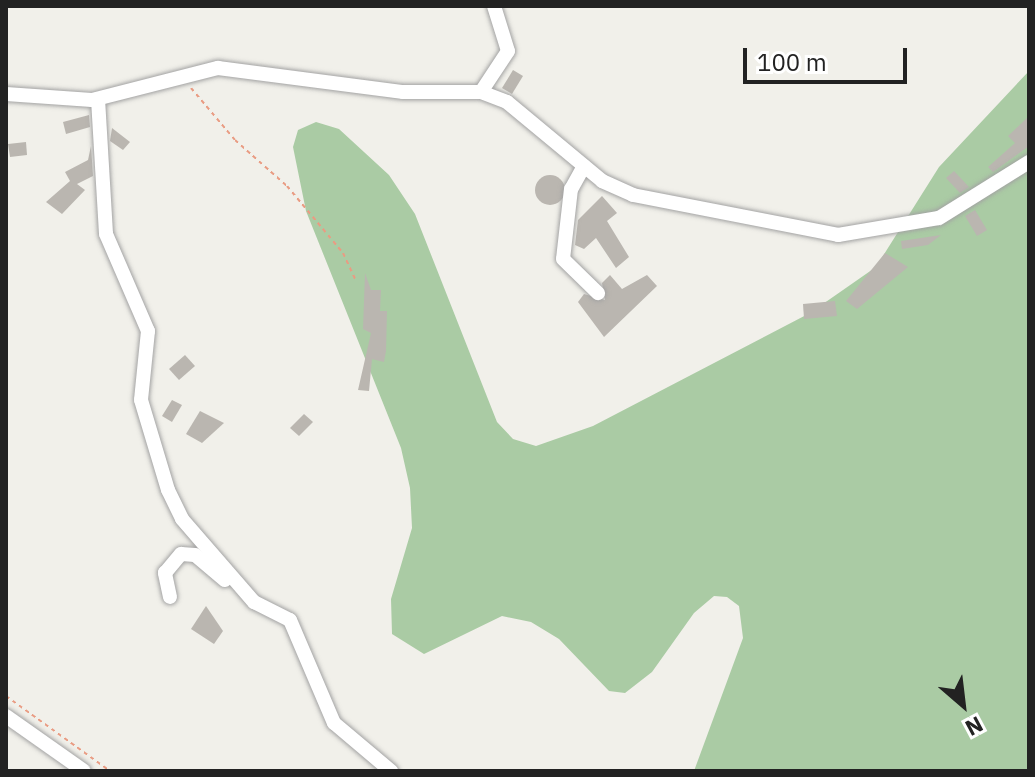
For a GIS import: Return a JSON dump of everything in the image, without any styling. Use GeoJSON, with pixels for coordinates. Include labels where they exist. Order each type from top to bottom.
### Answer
{"type":"FeatureCollection","features":[{"type":"Feature","properties":{"kind":"street"},"geometry":{"type":"LineString","coordinates":[[481,92],[508,51],[494,6]]}},
{"type":"Feature","properties":{"kind":"street"},"geometry":{"type":"LineString","coordinates":[[6,94],[98,99],[185,76],[257,69],[403,92],[481,92],[507,102],[584,166],[633,195],[838,235],[939,218],[1029,162]]}},
{"type":"Feature","properties":{"kind":"street"},"geometry":{"type":"LineString","coordinates":[[98,99],[106,234],[149,336],[140,372],[144,422],[182,519],[248,596]]}},
{"type":"Feature","properties":{"kind":"street"},"geometry":{"type":"LineString","coordinates":[[584,166],[571,189],[563,259],[598,293]]}},
{"type":"Feature","properties":{"kind":"street"},"geometry":{"type":"LineString","coordinates":[[170,597],[165,573],[188,554],[248,596],[290,620],[334,723],[391,771]]}},
{"type":"Feature","properties":{"kind":"street"},"geometry":{"type":"LineString","coordinates":[[6,716],[84,771]]}},
{"type":"Feature","properties":{"kind":"path"},"geometry":{"type":"LineString","coordinates":[[185,76],[209,113],[279,177],[343,253],[355,279]]}},
{"type":"Feature","properties":{"kind":"path"},"geometry":{"type":"LineString","coordinates":[[6,696],[110,771]]}},
{"type":"Feature","properties":{"kind":"green space"},"geometry":{"type":"Polygon","coordinates":[[[1029,71],[1029,771],[694,771],[743,638],[739,606],[727,597],[714,596],[694,613],[652,672],[625,693],[609,691],[559,639],[531,622],[502,616],[424,654],[392,634],[391,599],[412,528],[410,488],[401,448],[306,211],[293,147],[298,130],[316,122],[339,129],[389,175],[415,214],[497,422],[513,439],[536,446],[593,426],[810,313],[876,267],[939,167],[1029,71]]]}},
{"type":"Feature","properties":{"kind":"building"},"geometry":{"type":"Polygon","coordinates":[[[513,70],[523,76],[512,94],[502,88],[513,70]]]}},
{"type":"Feature","properties":{"kind":"building"},"geometry":{"type":"Polygon","coordinates":[[[89,115],[90,127],[66,134],[63,122],[89,115]]]}},
{"type":"Feature","properties":{"kind":"building"},"geometry":{"type":"Polygon","coordinates":[[[1029,116],[1029,146],[993,172],[988,167],[1015,143],[1008,136],[1029,116]]]}},
{"type":"Feature","properties":{"kind":"building"},"geometry":{"type":"Polygon","coordinates":[[[112,128],[130,142],[123,150],[110,141],[112,128]]]}},
{"type":"Feature","properties":{"kind":"building"},"geometry":{"type":"Polygon","coordinates":[[[26,142],[27,155],[10,157],[8,144],[26,142]]]}},
{"type":"Feature","properties":{"kind":"building"},"geometry":{"type":"Polygon","coordinates":[[[91,146],[93,176],[77,184],[85,190],[62,214],[46,202],[70,181],[65,172],[88,160],[91,146]]]}},
{"type":"Feature","properties":{"kind":"building"},"geometry":{"type":"Polygon","coordinates":[[[954,171],[969,187],[960,193],[946,178],[954,171]]]}},
{"type":"Feature","properties":{"kind":"building"},"geometry":{"type":"Polygon","coordinates":[[[550,175],[556,176],[564,184],[564,196],[556,204],[550,205],[544,204],[536,196],[535,190],[536,184],[544,176],[550,175]]]}},
{"type":"Feature","properties":{"kind":"building"},"geometry":{"type":"Polygon","coordinates":[[[602,196],[617,213],[607,221],[629,257],[616,268],[596,238],[584,249],[575,245],[578,220],[602,196]]]}},
{"type":"Feature","properties":{"kind":"building"},"geometry":{"type":"Polygon","coordinates":[[[975,210],[987,230],[977,236],[965,216],[975,210]]]}},
{"type":"Feature","properties":{"kind":"building"},"geometry":{"type":"Polygon","coordinates":[[[941,235],[928,245],[902,249],[901,241],[941,235]]]}},
{"type":"Feature","properties":{"kind":"building"},"geometry":{"type":"Polygon","coordinates":[[[885,253],[908,267],[857,309],[846,301],[885,253]]]}},
{"type":"Feature","properties":{"kind":"building"},"geometry":{"type":"Polygon","coordinates":[[[365,273],[371,290],[381,290],[380,311],[387,311],[384,362],[372,359],[369,391],[358,390],[371,333],[363,329],[365,273]]]}},
{"type":"Feature","properties":{"kind":"building"},"geometry":{"type":"Polygon","coordinates":[[[610,275],[622,289],[647,275],[657,286],[604,337],[578,302],[584,294],[605,300],[602,283],[610,275]]]}},
{"type":"Feature","properties":{"kind":"building"},"geometry":{"type":"Polygon","coordinates":[[[835,301],[837,316],[804,319],[803,304],[835,301]]]}},
{"type":"Feature","properties":{"kind":"building"},"geometry":{"type":"Polygon","coordinates":[[[185,355],[195,366],[179,380],[169,369],[185,355]]]}},
{"type":"Feature","properties":{"kind":"building"},"geometry":{"type":"Polygon","coordinates":[[[172,400],[182,405],[172,422],[162,416],[172,400]]]}},
{"type":"Feature","properties":{"kind":"building"},"geometry":{"type":"Polygon","coordinates":[[[200,411],[224,423],[202,443],[186,434],[200,411]]]}},
{"type":"Feature","properties":{"kind":"building"},"geometry":{"type":"Polygon","coordinates":[[[304,414],[313,422],[299,436],[290,428],[304,414]]]}},
{"type":"Feature","properties":{"kind":"building"},"geometry":{"type":"Polygon","coordinates":[[[206,606],[223,631],[214,644],[191,629],[206,606]]]}}]}
